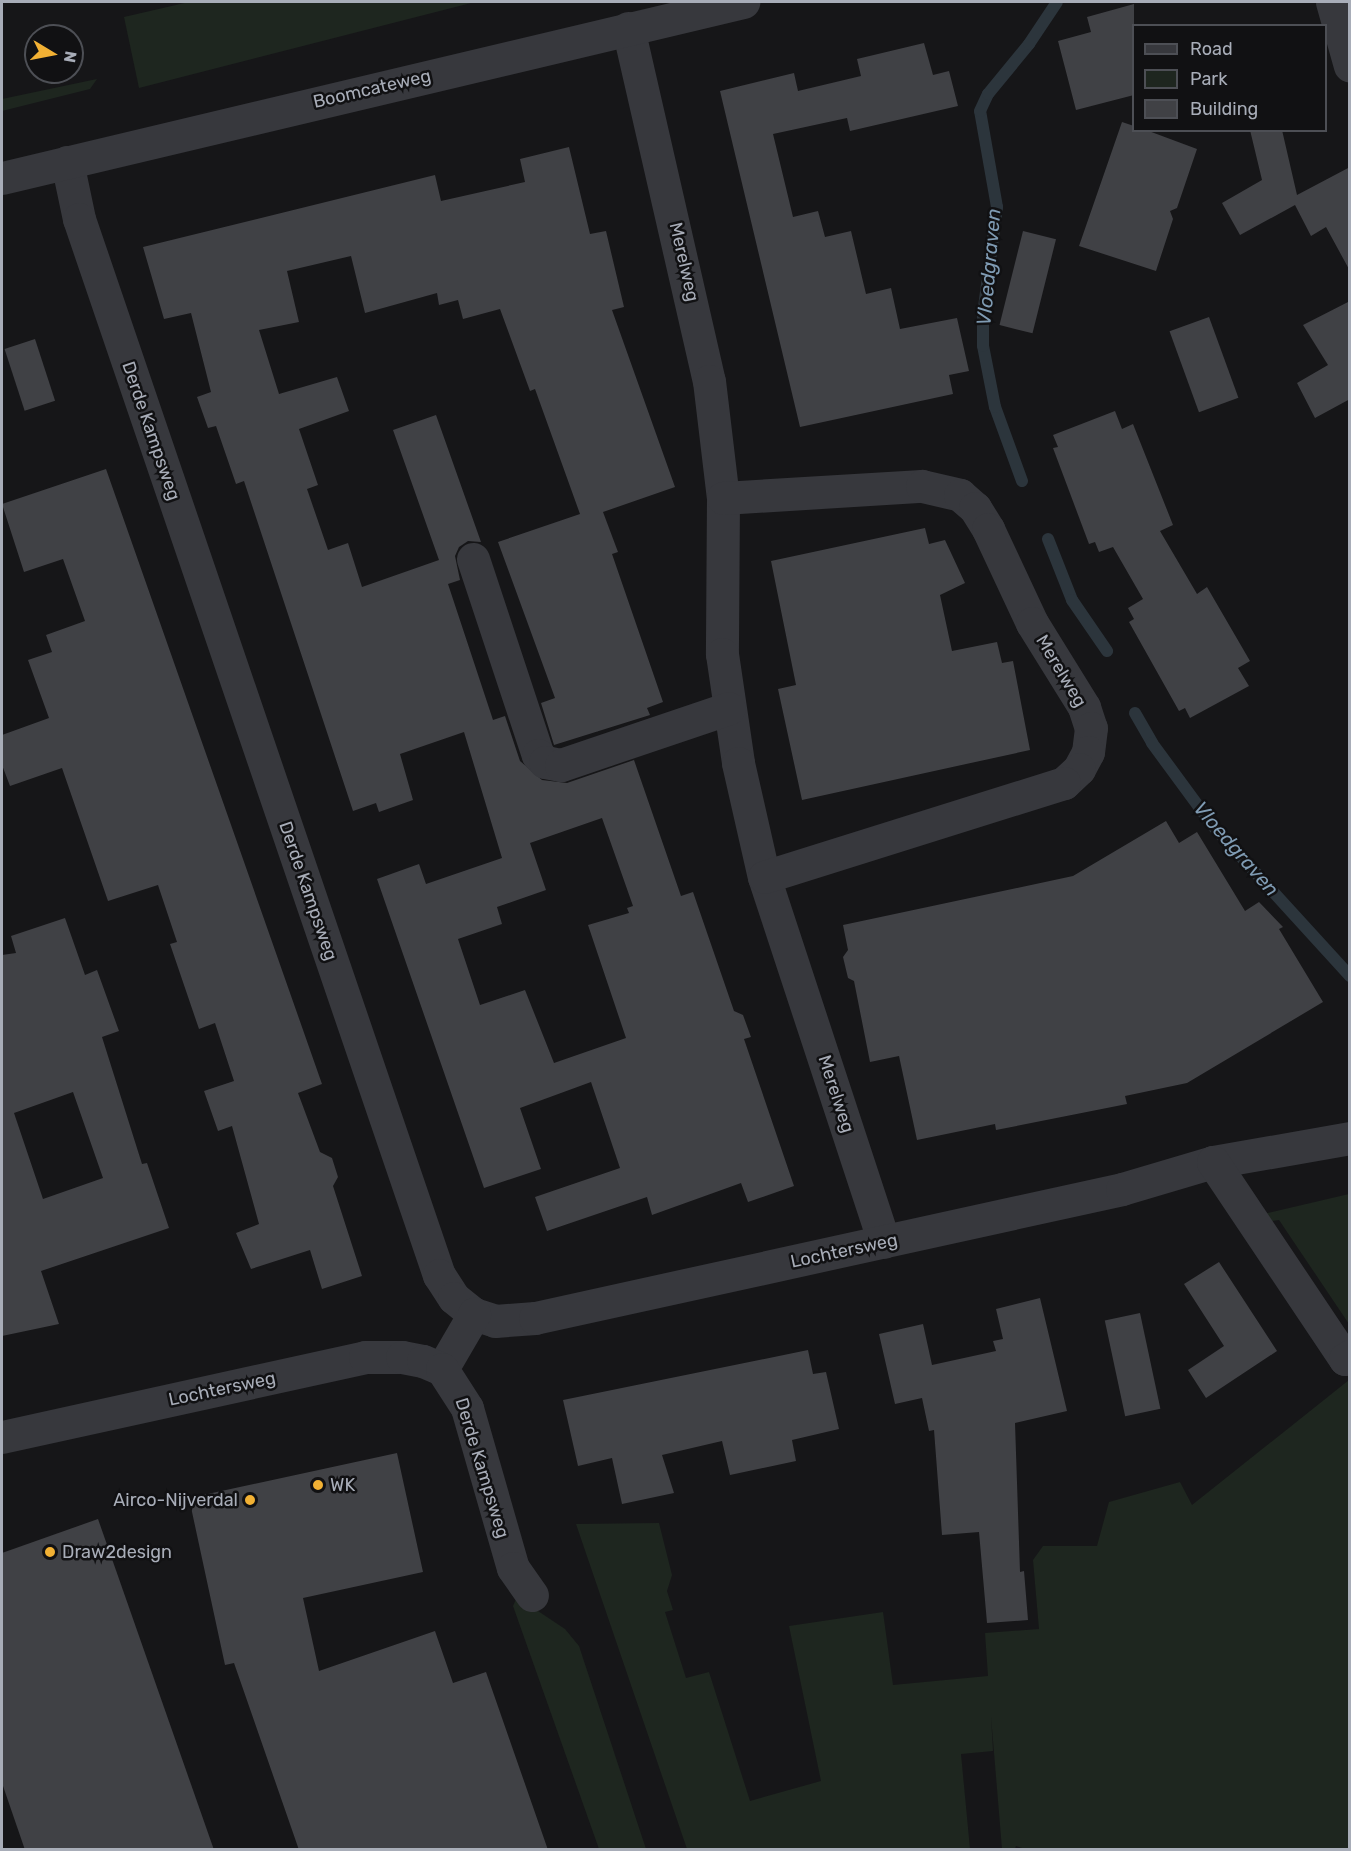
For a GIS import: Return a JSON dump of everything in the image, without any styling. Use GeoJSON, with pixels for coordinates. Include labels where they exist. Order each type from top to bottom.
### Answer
{"type":"FeatureCollection","features":[{"type":"Feature","properties":{"kind":"street","name":"Boomcateweg"},"geometry":{"type":"LineString","coordinates":[[2,178],[743,2]]}},
{"type":"Feature","properties":{"kind":"street"},"geometry":{"type":"LineString","coordinates":[[1332,2],[1350,66]]}},
{"type":"Feature","properties":{"kind":"street","name":"Merelweg"},"geometry":{"type":"LineString","coordinates":[[628,28],[698,321],[723,498],[722,654],[729,708],[764,877],[884,1242]]}},
{"type":"Feature","properties":{"kind":"street","name":"Derde Kampsweg"},"geometry":{"type":"LineString","coordinates":[[67,162],[79,219],[439,1275],[454,1298],[474,1314]]}},
{"type":"Feature","properties":{"kind":"street","name":"Merelweg"},"geometry":{"type":"LineString","coordinates":[[723,498],[922,486],[960,495],[975,508],[988,529],[1032,623],[1084,707],[1090,728],[1088,752],[1079,769],[1054,787],[764,877]]}},
{"type":"Feature","properties":{"kind":"street"},"geometry":{"type":"LineString","coordinates":[[473,559],[538,755],[544,762],[561,765],[729,708]]}},
{"type":"Feature","properties":{"kind":"street","name":"Lochtersweg"},"geometry":{"type":"LineString","coordinates":[[474,1314],[495,1321],[517,1321],[1122,1189],[1153,1177],[1213,1162],[1350,1138]]}},
{"type":"Feature","properties":{"kind":"street"},"geometry":{"type":"LineString","coordinates":[[1213,1162],[1346,1359],[1350,1356]]}},
{"type":"Feature","properties":{"kind":"street"},"geometry":{"type":"LineString","coordinates":[[442,1369],[474,1314]]}},
{"type":"Feature","properties":{"kind":"street","name":"Lochtersweg"},"geometry":{"type":"LineString","coordinates":[[2,1437],[364,1357],[402,1357],[442,1369]]}},
{"type":"Feature","properties":{"kind":"street","name":"Derde Kampsweg"},"geometry":{"type":"LineString","coordinates":[[442,1369],[467,1408],[513,1568],[532,1594]]}},
{"type":"Feature","properties":{"kind":"green space"},"geometry":{"type":"Polygon","coordinates":[[[189,2],[475,2],[139,88],[124,17],[189,2]]]}},
{"type":"Feature","properties":{"kind":"green space"},"geometry":{"type":"Polygon","coordinates":[[[97,79],[90,89],[2,111],[2,99],[73,84],[84,84],[84,82],[97,79]]]}},
{"type":"Feature","properties":{"kind":"green space"},"geometry":{"type":"Polygon","coordinates":[[[1349,1194],[1349,1324],[1279,1220],[1265,1222],[1259,1215],[1349,1194]]]}},
{"type":"Feature","properties":{"kind":"green space"},"geometry":{"type":"Polygon","coordinates":[[[1349,1380],[1349,1849],[1028,1850],[1016,1846],[1015,1849],[1002,1849],[991,1716],[993,1751],[961,1754],[970,1849],[687,1849],[576,1524],[659,1523],[672,1575],[667,1591],[673,1610],[665,1612],[686,1678],[709,1672],[750,1801],[821,1781],[789,1626],[883,1612],[893,1685],[988,1676],[985,1633],[1039,1629],[1033,1560],[1043,1546],[1097,1546],[1109,1502],[1180,1482],[1192,1505],[1349,1380]]]}},
{"type":"Feature","properties":{"kind":"green space"},"geometry":{"type":"Polygon","coordinates":[[[517,1597],[565,1629],[579,1646],[646,1849],[599,1849],[513,1606],[517,1597]]]}},
{"type":"Feature","properties":{"kind":"building"},"geometry":{"type":"Polygon","coordinates":[[[1134,4],[1132,96],[1076,110],[1058,41],[1091,32],[1087,17],[1134,4]]]}},
{"type":"Feature","properties":{"kind":"building"},"geometry":{"type":"Polygon","coordinates":[[[924,43],[933,75],[949,71],[958,106],[850,131],[847,118],[773,134],[793,217],[818,211],[825,237],[851,231],[866,294],[891,288],[900,329],[957,318],[969,371],[949,375],[953,394],[800,427],[720,91],[794,73],[798,91],[861,76],[857,59],[924,43]]]}},
{"type":"Feature","properties":{"kind":"building"},"geometry":{"type":"Polygon","coordinates":[[[1122,122],[1132,125],[1132,132],[1151,132],[1197,149],[1177,208],[1170,211],[1173,219],[1156,271],[1079,246],[1122,122]]]}},
{"type":"Feature","properties":{"kind":"building"},"geometry":{"type":"Polygon","coordinates":[[[1250,132],[1282,132],[1297,195],[1350,167],[1350,271],[1326,227],[1311,236],[1295,205],[1240,235],[1222,203],[1262,180],[1250,132]]]}},
{"type":"Feature","properties":{"kind":"building"},"geometry":{"type":"Polygon","coordinates":[[[569,147],[590,234],[606,231],[624,307],[612,310],[675,487],[603,512],[618,552],[612,554],[663,702],[647,708],[650,715],[554,745],[541,703],[555,698],[498,542],[580,514],[535,389],[530,391],[500,309],[463,319],[458,300],[439,305],[437,293],[365,313],[351,256],[287,271],[299,322],[259,330],[279,394],[337,377],[349,411],[299,429],[318,485],[307,489],[328,550],[348,543],[362,587],[439,560],[393,430],[436,415],[481,542],[468,541],[459,547],[455,556],[460,580],[448,584],[493,720],[505,716],[520,761],[542,780],[567,783],[634,760],[681,896],[693,892],[734,1011],[743,1015],[751,1037],[744,1039],[794,1186],[748,1202],[741,1183],[652,1215],[647,1197],[547,1231],[535,1197],[620,1168],[591,1082],[520,1108],[541,1169],[484,1188],[377,879],[419,864],[426,884],[502,858],[464,732],[400,754],[413,800],[379,812],[376,803],[353,811],[244,481],[236,484],[216,426],[208,428],[197,397],[211,392],[191,313],[164,319],[143,247],[435,175],[441,201],[525,182],[520,159],[569,147]],[[602,818],[530,843],[546,890],[497,907],[502,924],[458,939],[480,1005],[525,990],[554,1063],[626,1038],[588,925],[629,913],[627,908],[633,906],[602,818]]]}},
{"type":"Feature","properties":{"kind":"building"},"geometry":{"type":"Polygon","coordinates":[[[1023,231],[1056,239],[1033,333],[1000,325],[1023,231]]]}},
{"type":"Feature","properties":{"kind":"building"},"geometry":{"type":"Polygon","coordinates":[[[1350,301],[1350,399],[1315,418],[1297,383],[1328,365],[1303,325],[1350,301]]]}},
{"type":"Feature","properties":{"kind":"building"},"geometry":{"type":"Polygon","coordinates":[[[1209,317],[1238,398],[1199,412],[1170,331],[1209,317]]]}},
{"type":"Feature","properties":{"kind":"building"},"geometry":{"type":"Polygon","coordinates":[[[35,339],[55,401],[25,411],[5,349],[35,339]]]}},
{"type":"Feature","properties":{"kind":"building"},"geometry":{"type":"Polygon","coordinates":[[[1115,411],[1122,429],[1133,424],[1173,525],[1160,531],[1197,594],[1207,587],[1250,661],[1238,668],[1249,686],[1190,718],[1185,708],[1179,711],[1129,622],[1134,619],[1128,608],[1143,599],[1113,547],[1099,552],[1095,542],[1089,544],[1053,448],[1058,447],[1053,435],[1115,411]]]}},
{"type":"Feature","properties":{"kind":"building"},"geometry":{"type":"Polygon","coordinates":[[[106,469],[322,1084],[298,1093],[320,1152],[332,1158],[338,1177],[333,1186],[362,1276],[322,1289],[310,1250],[251,1269],[236,1233],[259,1224],[232,1126],[218,1131],[204,1091],[234,1081],[215,1023],[199,1029],[170,944],[177,942],[158,885],[108,901],[62,768],[10,786],[2,765],[2,735],[49,718],[28,660],[52,652],[46,635],[85,621],[63,559],[24,572],[2,504],[106,469]]]}},
{"type":"Feature","properties":{"kind":"building"},"geometry":{"type":"Polygon","coordinates":[[[925,528],[929,544],[945,540],[965,583],[940,595],[952,651],[997,642],[1002,663],[1013,661],[1030,750],[802,800],[778,689],[796,685],[771,561],[925,528]]]}},
{"type":"Feature","properties":{"kind":"building"},"geometry":{"type":"Polygon","coordinates":[[[1166,821],[1179,843],[1197,832],[1245,911],[1259,902],[1283,927],[1279,929],[1323,1002],[1187,1083],[1125,1096],[1127,1104],[996,1130],[995,1124],[917,1140],[899,1056],[870,1062],[854,981],[848,978],[843,957],[848,950],[843,925],[1073,876],[1166,821]]]}},
{"type":"Feature","properties":{"kind":"building"},"geometry":{"type":"Polygon","coordinates":[[[65,918],[85,975],[97,970],[119,1031],[102,1037],[142,1164],[147,1163],[169,1228],[41,1271],[59,1324],[2,1336],[2,955],[16,953],[11,936],[65,918]],[[73,1092],[14,1113],[43,1199],[103,1178],[73,1092]]]}},
{"type":"Feature","properties":{"kind":"building"},"geometry":{"type":"Polygon","coordinates":[[[1219,1262],[1277,1351],[1206,1398],[1188,1370],[1224,1346],[1184,1284],[1219,1262]]]}},
{"type":"Feature","properties":{"kind":"building"},"geometry":{"type":"Polygon","coordinates":[[[1040,1298],[1067,1411],[1015,1423],[1020,1572],[1024,1571],[1028,1620],[987,1623],[979,1532],[942,1535],[934,1430],[929,1431],[922,1398],[895,1404],[879,1334],[923,1324],[932,1365],[996,1351],[993,1341],[1003,1339],[996,1309],[1040,1298]]]}},
{"type":"Feature","properties":{"kind":"building"},"geometry":{"type":"Polygon","coordinates":[[[1140,1313],[1160,1409],[1125,1416],[1105,1320],[1140,1313]]]}},
{"type":"Feature","properties":{"kind":"building"},"geometry":{"type":"Polygon","coordinates":[[[808,1350],[813,1374],[826,1372],[839,1429],[792,1440],[796,1461],[730,1475],[722,1441],[662,1455],[674,1493],[622,1504],[612,1458],[578,1466],[563,1400],[808,1350]]]}},
{"type":"Feature","properties":{"kind":"building"},"geometry":{"type":"Polygon","coordinates":[[[397,1453],[423,1572],[303,1598],[319,1671],[435,1631],[453,1683],[486,1672],[548,1850],[299,1850],[234,1663],[225,1665],[189,1498],[397,1453]]]}},
{"type":"Feature","properties":{"kind":"building"},"geometry":{"type":"Polygon","coordinates":[[[98,1519],[214,1850],[25,1850],[2,1783],[2,1553],[98,1519]]]}},
{"type":"Feature","properties":{"kind":"waterway","name":"Vloedgraven"},"geometry":{"type":"LineString","coordinates":[[1022,481],[995,407],[983,346],[983,315],[997,207],[980,111],[988,94],[1029,44],[1057,2]]}},
{"type":"Feature","properties":{"kind":"waterway","name":"Vloedgraven"},"geometry":{"type":"LineString","coordinates":[[1048,539],[1072,600],[1107,651]]}},
{"type":"Feature","properties":{"kind":"waterway","name":"Vloedgraven"},"geometry":{"type":"LineString","coordinates":[[1135,713],[1152,743],[1213,826],[1350,976]]}},
{"type":"Feature","properties":{"kind":"place","name":"WK"},"geometry":{"type":"Point","coordinates":[318,1485]}},
{"type":"Feature","properties":{"kind":"place","name":"Airco-Nijverdal"},"geometry":{"type":"Point","coordinates":[250,1500]}},
{"type":"Feature","properties":{"kind":"place","name":"Draw2design"},"geometry":{"type":"Point","coordinates":[50,1552]}}]}
